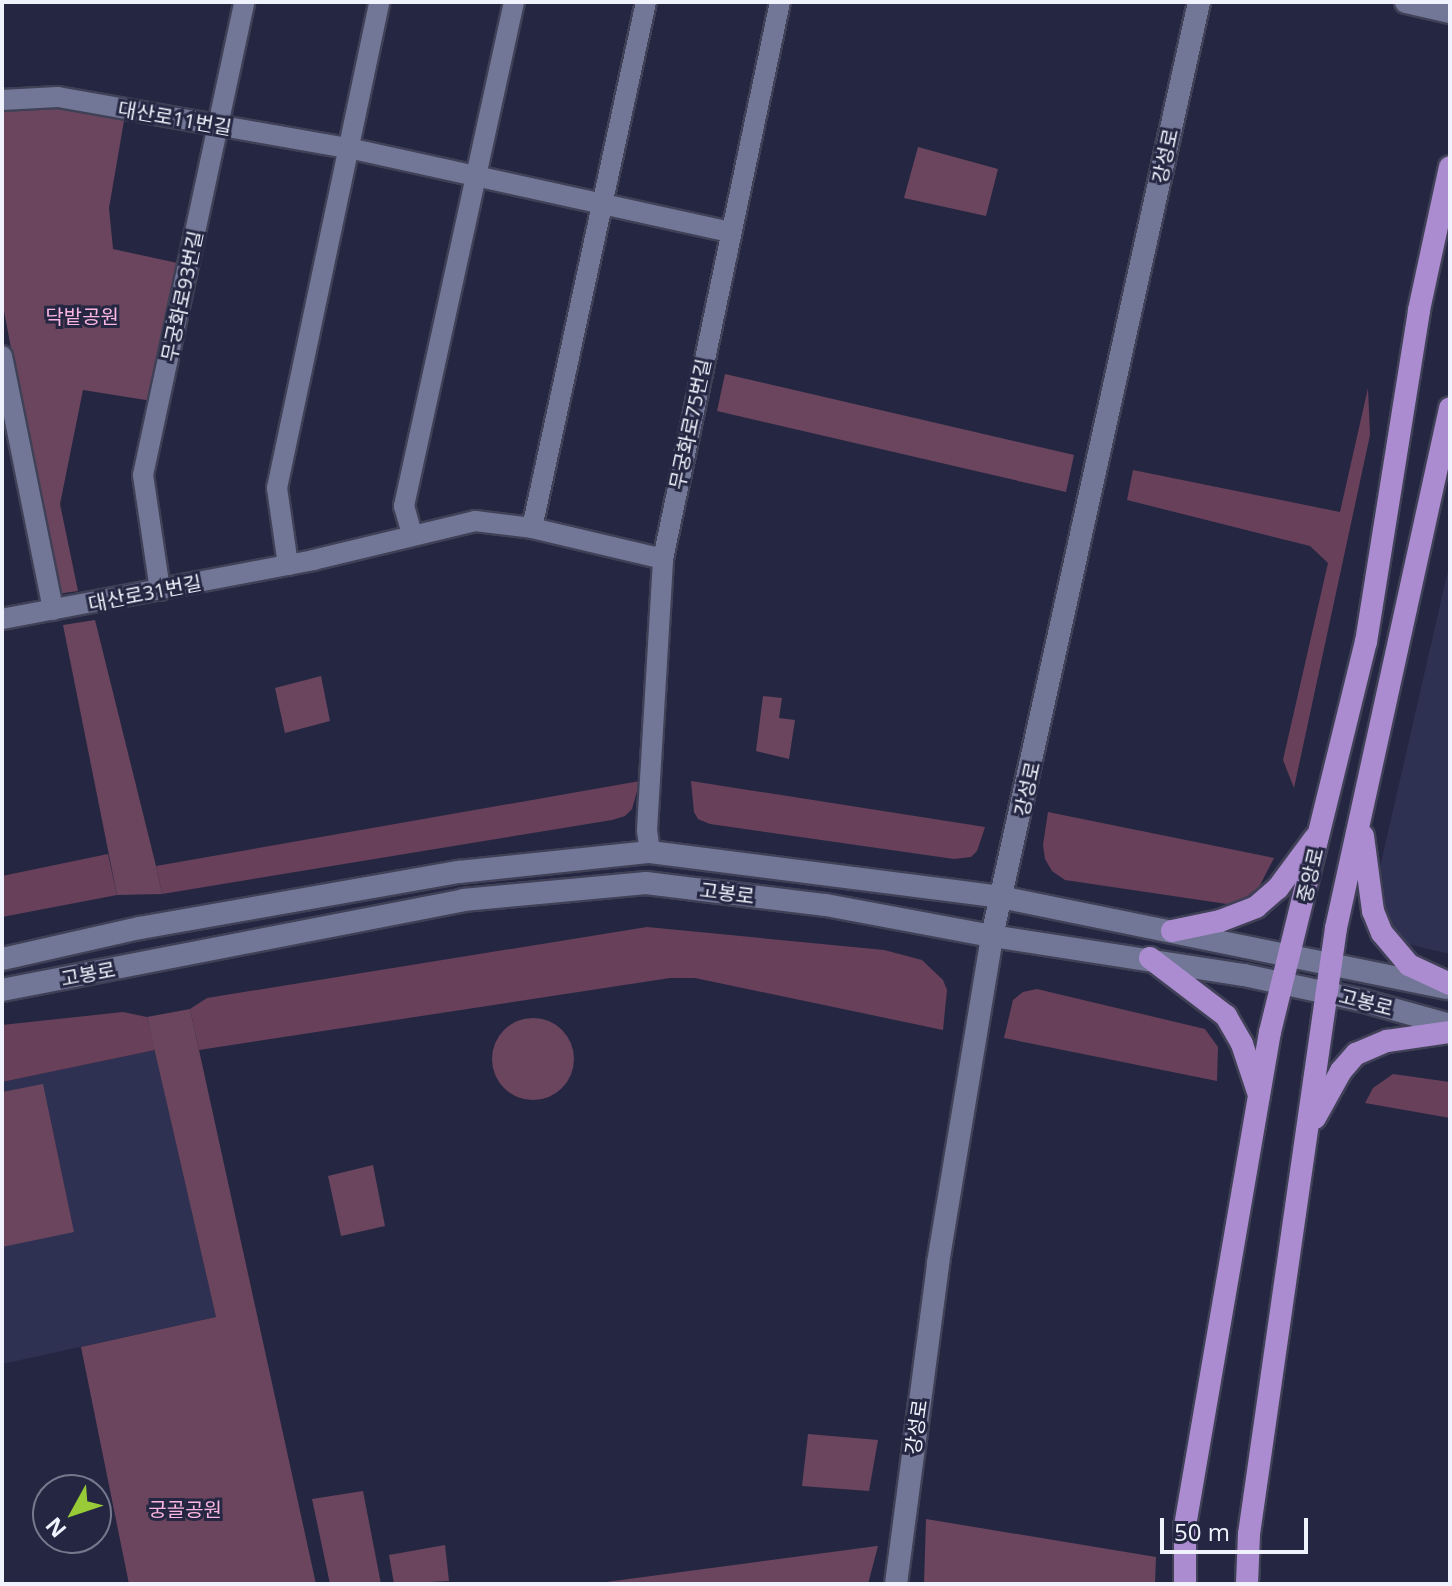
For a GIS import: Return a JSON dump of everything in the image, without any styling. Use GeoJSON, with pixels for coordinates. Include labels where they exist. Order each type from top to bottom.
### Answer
{"type":"FeatureCollection","features":[{"type":"Feature","properties":{"kind":"main road","name":"강성로"},"geometry":{"type":"LineString","coordinates":[[896,1584],[938,1263],[992,936],[1016,841],[1199,2]]}},
{"type":"Feature","properties":{"kind":"main road"},"geometry":{"type":"LineString","coordinates":[[1406,2],[1450,12]]}},
{"type":"Feature","properties":{"kind":"main road","name":"중앙로"},"geometry":{"type":"LineString","coordinates":[[1185,1584],[1185,1526],[1258,1093],[1366,642],[1419,310],[1450,167]]}},
{"type":"Feature","properties":{"kind":"main road","name":"중앙로"},"geometry":{"type":"LineString","coordinates":[[1247,1584],[1249,1534],[1330,963],[1450,408]]}},
{"type":"Feature","properties":{"kind":"main road"},"geometry":{"type":"LineString","coordinates":[[1361,814],[1373,911],[1382,933],[1409,965],[1450,986]]}},
{"type":"Feature","properties":{"kind":"main road"},"geometry":{"type":"LineString","coordinates":[[1172,931],[1220,921],[1256,907],[1278,888],[1321,831]]}},
{"type":"Feature","properties":{"kind":"main road","name":"고봉로"},"geometry":{"type":"LineString","coordinates":[[2,959],[140,928],[459,872],[650,852],[1000,897],[1450,986]]}},
{"type":"Feature","properties":{"kind":"main road","name":"고봉로"},"geometry":{"type":"LineString","coordinates":[[2,990],[463,900],[646,883],[826,905],[992,936],[1150,958],[1326,992],[1450,1025]]}},
{"type":"Feature","properties":{"kind":"main road"},"geometry":{"type":"LineString","coordinates":[[1150,958],[1226,1016],[1242,1044],[1258,1093]]}},
{"type":"Feature","properties":{"kind":"main road"},"geometry":{"type":"LineString","coordinates":[[1308,1129],[1341,1071],[1356,1054],[1387,1041],[1450,1032]]}},
{"type":"Feature","properties":{"kind":"street","name":"무궁화로93번길"},"geometry":{"type":"LineString","coordinates":[[160,590],[143,475],[244,2]]}},
{"type":"Feature","properties":{"kind":"street"},"geometry":{"type":"LineString","coordinates":[[288,565],[277,488],[379,2]]}},
{"type":"Feature","properties":{"kind":"street"},"geometry":{"type":"LineString","coordinates":[[412,534],[404,506],[514,2]]}},
{"type":"Feature","properties":{"kind":"street"},"geometry":{"type":"LineString","coordinates":[[532,528],[646,2]]}},
{"type":"Feature","properties":{"kind":"street","name":"무궁화로75번길"},"geometry":{"type":"LineString","coordinates":[[650,852],[647,830],[663,559],[780,2]]}},
{"type":"Feature","properties":{"kind":"street","name":"대산로11번길"},"geometry":{"type":"LineString","coordinates":[[2,100],[58,97],[348,148],[730,232]]}},
{"type":"Feature","properties":{"kind":"street"},"geometry":{"type":"LineString","coordinates":[[2,356],[53,610]]}},
{"type":"Feature","properties":{"kind":"street","name":"대산로31번길"},"geometry":{"type":"LineString","coordinates":[[2,619],[288,565],[475,521],[532,528],[663,559]]}},
{"type":"Feature","properties":{"kind":"shaded area"},"geometry":{"type":"Polygon","coordinates":[[[1368,388],[1370,435],[1294,788],[1283,760],[1328,563],[1310,546],[1127,500],[1133,470],[1340,512],[1368,388]]]}},
{"type":"Feature","properties":{"kind":"shaded area"},"geometry":{"type":"Polygon","coordinates":[[[1450,562],[1450,954],[1408,944],[1390,929],[1380,904],[1378,876],[1450,562]]]}},
{"type":"Feature","properties":{"kind":"shaded area"},"geometry":{"type":"Polygon","coordinates":[[[640,781],[632,809],[625,816],[612,820],[162,894],[156,866],[640,781]]]}},
{"type":"Feature","properties":{"kind":"shaded area"},"geometry":{"type":"Polygon","coordinates":[[[691,781],[985,827],[977,851],[971,857],[954,859],[710,824],[698,819],[694,812],[691,781]]]}},
{"type":"Feature","properties":{"kind":"shaded area"},"geometry":{"type":"Polygon","coordinates":[[[1048,812],[1274,858],[1259,887],[1246,897],[1227,904],[1065,880],[1052,871],[1045,859],[1043,845],[1048,812]]]}},
{"type":"Feature","properties":{"kind":"shaded area"},"geometry":{"type":"Polygon","coordinates":[[[108,854],[117,895],[2,917],[2,876],[108,854]]]}},
{"type":"Feature","properties":{"kind":"shaded area"},"geometry":{"type":"Polygon","coordinates":[[[647,927],[884,950],[922,960],[943,980],[947,990],[943,1030],[695,978],[670,978],[199,1050],[190,1009],[207,998],[647,927]]]}},
{"type":"Feature","properties":{"kind":"shaded area"},"geometry":{"type":"Polygon","coordinates":[[[1037,989],[1205,1029],[1218,1047],[1217,1081],[1004,1038],[1013,1000],[1023,992],[1037,989]]]}},
{"type":"Feature","properties":{"kind":"shaded area"},"geometry":{"type":"Polygon","coordinates":[[[123,1012],[147,1017],[155,1050],[2,1082],[2,1025],[123,1012]]]}},
{"type":"Feature","properties":{"kind":"shaded area"},"geometry":{"type":"Polygon","coordinates":[[[155,1050],[216,1317],[2,1364],[2,1082],[155,1050]]]}},
{"type":"Feature","properties":{"kind":"shaded area"},"geometry":{"type":"Polygon","coordinates":[[[1393,1074],[1450,1082],[1450,1118],[1365,1103],[1373,1088],[1393,1074]]]}},
{"type":"Feature","properties":{"kind":"green space","name":"닥밭공원"},"geometry":{"type":"Polygon","coordinates":[[[59,104],[125,115],[109,208],[113,249],[182,264],[152,401],[83,390],[60,504],[78,591],[57,594],[2,300],[2,110],[59,104]]]}},
{"type":"Feature","properties":{"kind":"green space"},"geometry":{"type":"Polygon","coordinates":[[[918,147],[998,169],[986,216],[904,198],[918,147]]]}},
{"type":"Feature","properties":{"kind":"green space"},"geometry":{"type":"Polygon","coordinates":[[[725,374],[1074,455],[1066,492],[717,411],[725,374]]]}},
{"type":"Feature","properties":{"kind":"green space"},"geometry":{"type":"Polygon","coordinates":[[[95,620],[162,894],[117,895],[63,625],[95,620]]]}},
{"type":"Feature","properties":{"kind":"green space"},"geometry":{"type":"Polygon","coordinates":[[[321,676],[330,721],[285,733],[275,688],[321,676]]]}},
{"type":"Feature","properties":{"kind":"green space"},"geometry":{"type":"Polygon","coordinates":[[[763,696],[782,698],[779,718],[795,720],[789,759],[756,751],[763,696]]]}},
{"type":"Feature","properties":{"kind":"green space","name":"궁골공원"},"geometry":{"type":"Polygon","coordinates":[[[190,1009],[316,1584],[129,1584],[112,1500],[112,1474],[107,1474],[81,1347],[216,1317],[147,1017],[190,1009]]]}},
{"type":"Feature","properties":{"kind":"green space"},"geometry":{"type":"Polygon","coordinates":[[[533,1018],[549,1021],[562,1030],[571,1043],[574,1059],[571,1075],[562,1088],[549,1097],[533,1100],[517,1097],[504,1088],[495,1075],[492,1059],[495,1043],[504,1030],[517,1021],[533,1018]]]}},
{"type":"Feature","properties":{"kind":"green space"},"geometry":{"type":"Polygon","coordinates":[[[43,1084],[74,1232],[2,1247],[2,1092],[43,1084]]]}},
{"type":"Feature","properties":{"kind":"green space"},"geometry":{"type":"Polygon","coordinates":[[[373,1165],[385,1226],[341,1236],[328,1176],[373,1165]]]}},
{"type":"Feature","properties":{"kind":"green space"},"geometry":{"type":"Polygon","coordinates":[[[808,1434],[878,1440],[869,1491],[802,1486],[808,1434]]]}},
{"type":"Feature","properties":{"kind":"green space"},"geometry":{"type":"Polygon","coordinates":[[[363,1491],[381,1584],[330,1584],[312,1499],[363,1491]]]}},
{"type":"Feature","properties":{"kind":"green space"},"geometry":{"type":"Polygon","coordinates":[[[926,1519],[1156,1557],[1155,1584],[924,1584],[926,1519]]]}},
{"type":"Feature","properties":{"kind":"green space"},"geometry":{"type":"Polygon","coordinates":[[[445,1545],[449,1581],[394,1584],[389,1555],[445,1545]]]}},
{"type":"Feature","properties":{"kind":"green space"},"geometry":{"type":"Polygon","coordinates":[[[877,1546],[868,1584],[591,1584],[877,1546]]]}}]}
